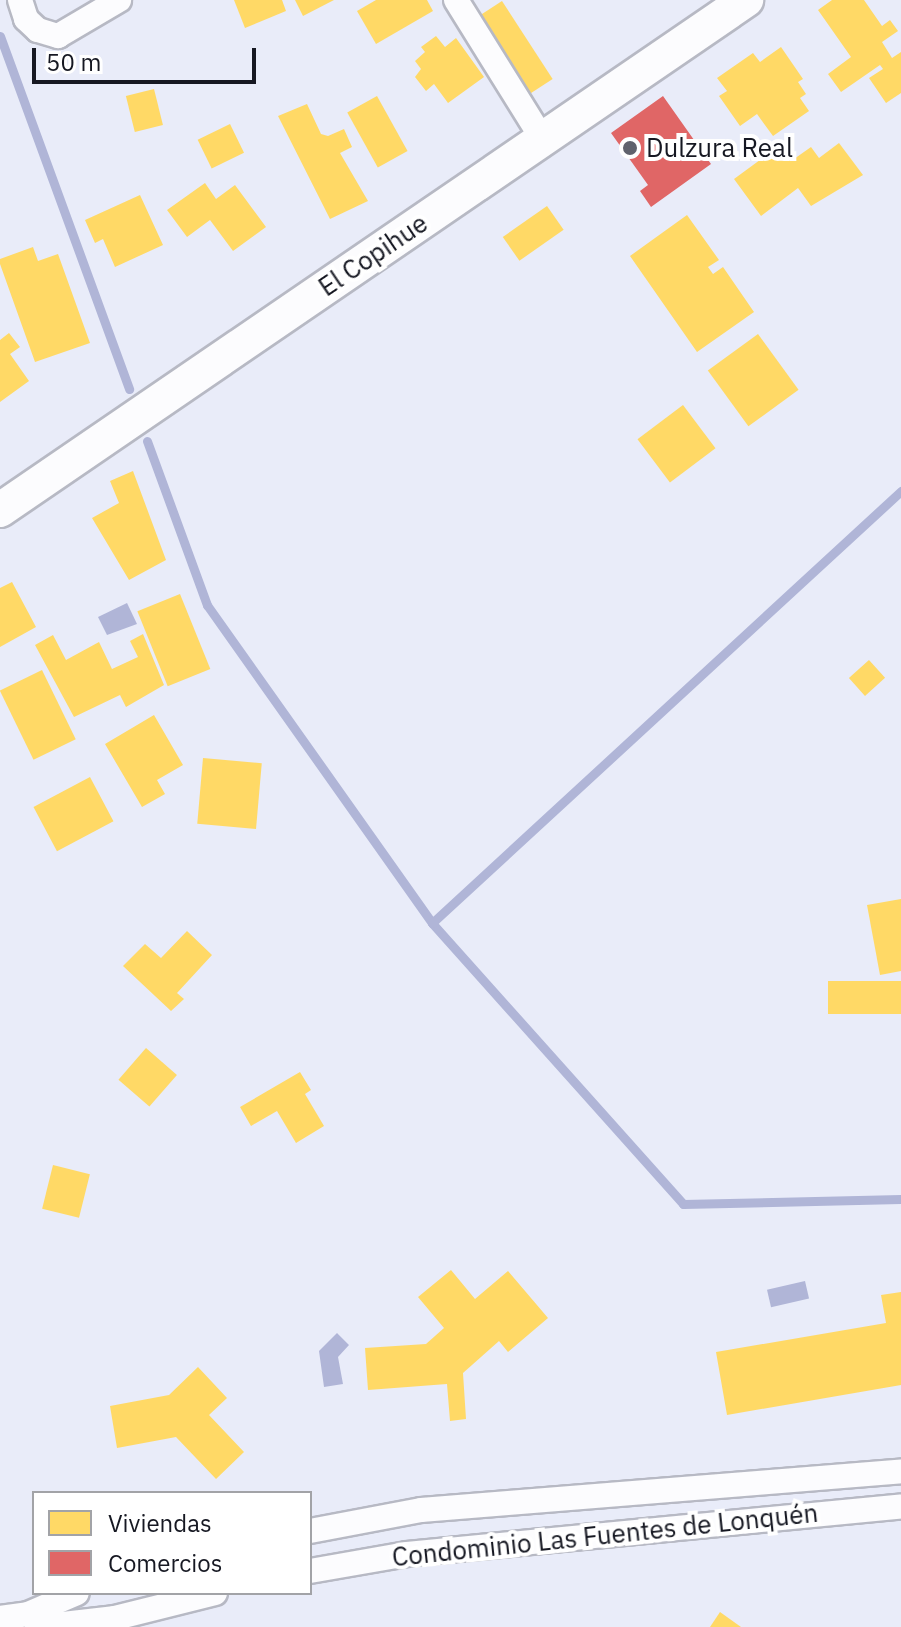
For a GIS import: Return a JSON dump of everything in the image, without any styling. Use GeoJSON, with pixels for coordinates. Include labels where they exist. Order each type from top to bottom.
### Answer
{"type":"FeatureCollection","features":[{"type":"Feature","properties":{"kind":"main road","name":"El Copihue"},"geometry":{"type":"LineString","coordinates":[[0,510],[746,0]]}},
{"type":"Feature","properties":{"kind":"street"},"geometry":{"type":"LineString","coordinates":[[20,0],[32,25],[58,36],[119,0]]}},
{"type":"Feature","properties":{"kind":"street"},"geometry":{"type":"LineString","coordinates":[[456,0],[543,140]]}},
{"type":"Feature","properties":{"kind":"street","name":"Condominio Las Fuentes de Lonquén"},"geometry":{"type":"LineString","coordinates":[[312,1531],[421,1510],[901,1471]]}},
{"type":"Feature","properties":{"kind":"street","name":"Condominio Las Fuentes de Lonquén"},"geometry":{"type":"LineString","coordinates":[[312,1571],[407,1554],[901,1506]]}},
{"type":"Feature","properties":{"kind":"street"},"geometry":{"type":"LineString","coordinates":[[0,1618],[28,1614],[72,1595]]}},
{"type":"Feature","properties":{"kind":"street"},"geometry":{"type":"LineString","coordinates":[[37,1627],[115,1618],[207,1595]]}},
{"type":"Feature","properties":{"kind":"water"},"geometry":{"type":"Polygon","coordinates":[[[127,603],[137,624],[107,635],[98,617],[127,603]]]}},
{"type":"Feature","properties":{"kind":"water"},"geometry":{"type":"Polygon","coordinates":[[[805,1281],[809,1299],[771,1307],[767,1290],[805,1281]]]}},
{"type":"Feature","properties":{"kind":"water"},"geometry":{"type":"Polygon","coordinates":[[[337,1333],[349,1345],[338,1357],[343,1384],[324,1387],[319,1351],[337,1333]]]}},
{"type":"Feature","properties":{"kind":"building: Viviendas"},"geometry":{"type":"Polygon","coordinates":[[[234,0],[282,0],[286,11],[245,28],[234,0]]]}},
{"type":"Feature","properties":{"kind":"building: Viviendas"},"geometry":{"type":"Polygon","coordinates":[[[295,0],[334,0],[303,16],[295,0]]]}},
{"type":"Feature","properties":{"kind":"building: Viviendas"},"geometry":{"type":"Polygon","coordinates":[[[376,0],[427,0],[433,11],[376,44],[357,11],[376,0]]]}},
{"type":"Feature","properties":{"kind":"building: Viviendas"},"geometry":{"type":"Polygon","coordinates":[[[832,0],[864,0],[882,26],[890,20],[898,31],[882,42],[892,58],[901,52],[901,93],[886,103],[869,78],[883,69],[880,65],[841,92],[828,74],[851,57],[818,10],[832,0]]]}},
{"type":"Feature","properties":{"kind":"building: Viviendas"},"geometry":{"type":"Polygon","coordinates":[[[502,1],[553,79],[525,97],[474,19],[502,1]]]}},
{"type":"Feature","properties":{"kind":"building: Viviendas"},"geometry":{"type":"Polygon","coordinates":[[[436,36],[445,47],[456,38],[484,77],[448,103],[434,84],[426,91],[415,77],[421,69],[415,61],[425,52],[421,47],[436,36]]]}},
{"type":"Feature","properties":{"kind":"building: Viviendas"},"geometry":{"type":"Polygon","coordinates":[[[781,47],[803,79],[798,82],[806,94],[800,98],[809,111],[773,136],[757,114],[740,126],[719,96],[727,91],[717,78],[753,53],[760,62],[781,47]]]}},
{"type":"Feature","properties":{"kind":"building: Viviendas"},"geometry":{"type":"Polygon","coordinates":[[[154,89],[163,125],[135,132],[126,96],[154,89]]]}},
{"type":"Feature","properties":{"kind":"building: Viviendas"},"geometry":{"type":"Polygon","coordinates":[[[377,96],[408,151],[378,168],[347,112],[377,96]]]}},
{"type":"Feature","properties":{"kind":"building: Viviendas"},"geometry":{"type":"Polygon","coordinates":[[[307,104],[321,134],[328,136],[344,129],[352,147],[340,153],[368,201],[330,219],[278,116],[307,104]]]}},
{"type":"Feature","properties":{"kind":"building: Viviendas"},"geometry":{"type":"Polygon","coordinates":[[[230,124],[244,153],[212,169],[198,140],[230,124]]]}},
{"type":"Feature","properties":{"kind":"building: Viviendas"},"geometry":{"type":"Polygon","coordinates":[[[783,143],[794,159],[811,147],[819,158],[839,143],[863,175],[811,206],[798,188],[761,216],[734,179],[783,143]]]}},
{"type":"Feature","properties":{"kind":"building: Viviendas"},"geometry":{"type":"Polygon","coordinates":[[[205,183],[216,199],[235,185],[266,227],[233,251],[210,220],[187,237],[167,210],[205,183]]]}},
{"type":"Feature","properties":{"kind":"building: Viviendas"},"geometry":{"type":"Polygon","coordinates":[[[140,195],[163,245],[115,267],[103,239],[95,243],[85,220],[140,195]]]}},
{"type":"Feature","properties":{"kind":"building: Viviendas"},"geometry":{"type":"Polygon","coordinates":[[[547,206],[564,230],[519,261],[503,237],[547,206]]]}},
{"type":"Feature","properties":{"kind":"building: Viviendas"},"geometry":{"type":"Polygon","coordinates":[[[687,215],[719,260],[708,267],[713,274],[723,267],[754,312],[697,352],[630,256],[687,215]]]}},
{"type":"Feature","properties":{"kind":"building: Viviendas"},"geometry":{"type":"Polygon","coordinates":[[[33,247],[38,261],[58,254],[90,343],[35,362],[0,264],[0,259],[33,247]]]}},
{"type":"Feature","properties":{"kind":"building: Viviendas"},"geometry":{"type":"Polygon","coordinates":[[[9,333],[20,347],[10,354],[29,381],[0,402],[0,340],[9,333]]]}},
{"type":"Feature","properties":{"kind":"building: Viviendas"},"geometry":{"type":"Polygon","coordinates":[[[758,334],[799,390],[748,426],[708,370],[758,334]]]}},
{"type":"Feature","properties":{"kind":"building: Viviendas"},"geometry":{"type":"Polygon","coordinates":[[[683,405],[715,448],[670,482],[637,439],[683,405]]]}},
{"type":"Feature","properties":{"kind":"building: Viviendas"},"geometry":{"type":"Polygon","coordinates":[[[133,471],[166,560],[129,580],[92,518],[119,503],[110,481],[133,471]]]}},
{"type":"Feature","properties":{"kind":"building: Viviendas"},"geometry":{"type":"Polygon","coordinates":[[[12,582],[36,627],[0,647],[0,588],[12,582]]]}},
{"type":"Feature","properties":{"kind":"building: Viviendas"},"geometry":{"type":"Polygon","coordinates":[[[180,594],[210,669],[168,686],[137,611],[180,594]]]}},
{"type":"Feature","properties":{"kind":"building: Viviendas"},"geometry":{"type":"Polygon","coordinates":[[[143,634],[164,685],[126,707],[120,695],[74,717],[35,645],[53,635],[66,660],[99,642],[112,669],[138,657],[130,641],[143,634]]]}},
{"type":"Feature","properties":{"kind":"building: Viviendas"},"geometry":{"type":"Polygon","coordinates":[[[869,660],[885,678],[865,696],[849,678],[869,660]]]}},
{"type":"Feature","properties":{"kind":"building: Viviendas"},"geometry":{"type":"Polygon","coordinates":[[[42,670],[76,739],[34,760],[0,690],[42,670]]]}},
{"type":"Feature","properties":{"kind":"building: Viviendas"},"geometry":{"type":"Polygon","coordinates":[[[154,715],[183,765],[157,780],[165,794],[142,807],[105,744],[154,715]]]}},
{"type":"Feature","properties":{"kind":"building: Viviendas"},"geometry":{"type":"Polygon","coordinates":[[[203,758],[262,763],[256,829],[197,824],[203,758]]]}},
{"type":"Feature","properties":{"kind":"building: Viviendas"},"geometry":{"type":"Polygon","coordinates":[[[90,777],[113,821],[57,851],[33,807],[90,777]]]}},
{"type":"Feature","properties":{"kind":"building: Viviendas"},"geometry":{"type":"Polygon","coordinates":[[[901,899],[901,971],[880,975],[867,905],[901,899]]]}},
{"type":"Feature","properties":{"kind":"building: Viviendas"},"geometry":{"type":"Polygon","coordinates":[[[187,931],[212,955],[177,993],[184,999],[171,1011],[123,966],[145,944],[161,958],[187,931]]]}},
{"type":"Feature","properties":{"kind":"building: Viviendas"},"geometry":{"type":"Polygon","coordinates":[[[828,981],[901,981],[901,1014],[828,1014],[828,981]]]}},
{"type":"Feature","properties":{"kind":"building: Viviendas"},"geometry":{"type":"Polygon","coordinates":[[[146,1048],[177,1075],[149,1107],[118,1080],[146,1048]]]}},
{"type":"Feature","properties":{"kind":"building: Viviendas"},"geometry":{"type":"Polygon","coordinates":[[[300,1072],[311,1090],[305,1094],[324,1126],[296,1143],[277,1111],[251,1126],[240,1107],[300,1072]]]}},
{"type":"Feature","properties":{"kind":"building: Viviendas"},"geometry":{"type":"Polygon","coordinates":[[[53,1165],[90,1174],[79,1218],[42,1209],[53,1165]]]}},
{"type":"Feature","properties":{"kind":"building: Viviendas"},"geometry":{"type":"Polygon","coordinates":[[[451,1270],[475,1299],[508,1271],[548,1318],[508,1352],[499,1341],[463,1373],[466,1419],[450,1421],[447,1384],[368,1390],[365,1348],[426,1344],[444,1328],[418,1297],[451,1270]]]}},
{"type":"Feature","properties":{"kind":"building: Viviendas"},"geometry":{"type":"Polygon","coordinates":[[[901,1292],[901,1385],[727,1415],[716,1352],[886,1323],[881,1295],[901,1292]]]}},
{"type":"Feature","properties":{"kind":"building: Viviendas"},"geometry":{"type":"Polygon","coordinates":[[[198,1367],[227,1398],[209,1415],[244,1452],[216,1479],[176,1437],[117,1448],[110,1406],[169,1395],[198,1367]]]}},
{"type":"Feature","properties":{"kind":"building: Viviendas"},"geometry":{"type":"Polygon","coordinates":[[[720,1612],[741,1627],[710,1627],[720,1612]]]}},
{"type":"Feature","properties":{"kind":"building: Comercios"},"geometry":{"type":"Polygon","coordinates":[[[663,96],[711,164],[651,207],[640,191],[648,185],[611,133],[663,96]]]}},
{"type":"Feature","properties":{"kind":"waterway"},"geometry":{"type":"LineString","coordinates":[[0,36],[129,389]]}},
{"type":"Feature","properties":{"kind":"waterway"},"geometry":{"type":"LineString","coordinates":[[147,441],[207,605],[432,923],[683,1204],[901,1199]]}},
{"type":"Feature","properties":{"kind":"waterway"},"geometry":{"type":"LineString","coordinates":[[432,923],[901,491]]}},
{"type":"Feature","properties":{"kind":"place","name":"Dulzura Real"},"geometry":{"type":"Point","coordinates":[630,148]}}]}
